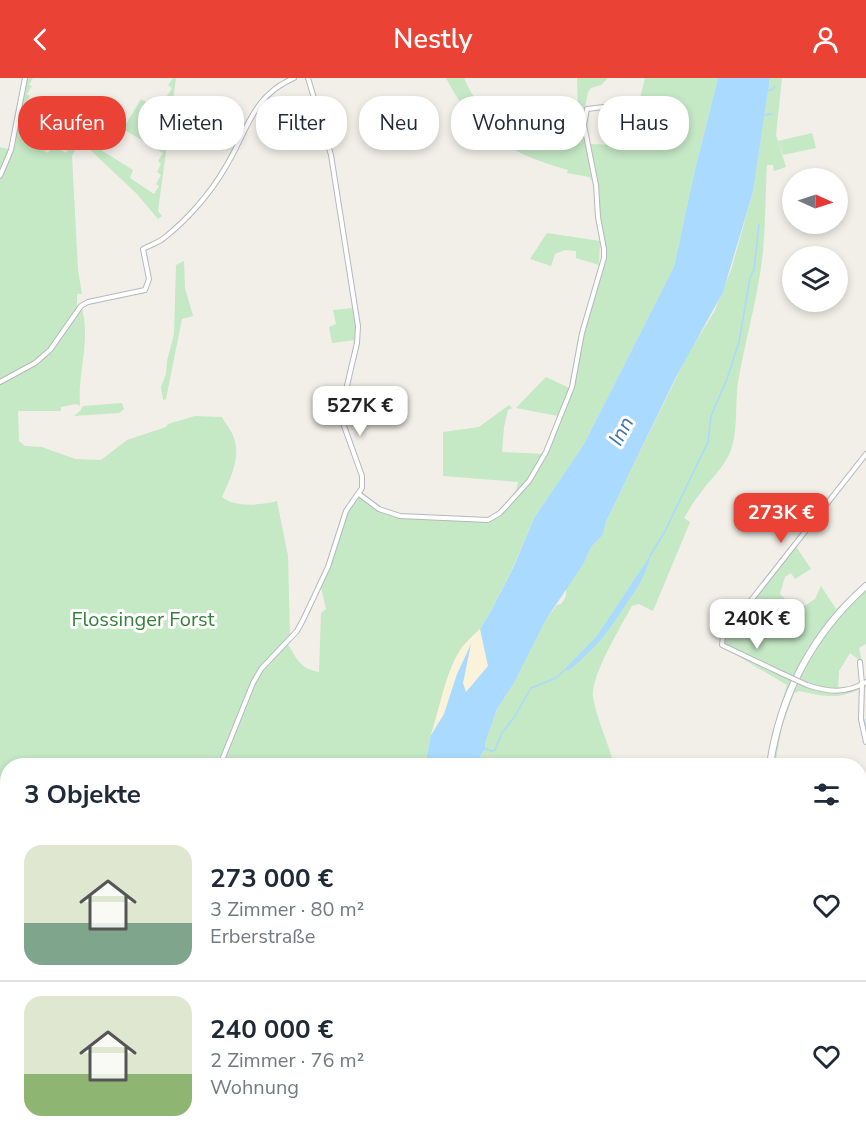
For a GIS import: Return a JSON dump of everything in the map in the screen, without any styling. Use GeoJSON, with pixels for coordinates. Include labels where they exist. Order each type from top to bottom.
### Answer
{"type":"FeatureCollection","features":[{"type":"Feature","properties":{"kind":"main road"},"geometry":{"type":"LineString","coordinates":[[772,758],[782,712],[805,659],[835,617],[866,586]]}},
{"type":"Feature","properties":{"kind":"street"},"geometry":{"type":"LineString","coordinates":[[0,176],[11,150],[25,78]]}},
{"type":"Feature","properties":{"kind":"street"},"geometry":{"type":"LineString","coordinates":[[0,382],[35,363],[50,350],[81,306],[88,302],[145,290],[149,279],[143,249],[161,240],[201,200],[226,168],[244,129],[259,105],[273,90],[294,78]]}},
{"type":"Feature","properties":{"kind":"street"},"geometry":{"type":"LineString","coordinates":[[223,758],[261,669],[297,631],[303,620],[328,567],[346,511],[359,494],[362,479],[344,423],[342,407],[357,343],[358,326],[332,155],[308,78]]}},
{"type":"Feature","properties":{"kind":"street"},"geometry":{"type":"LineString","coordinates":[[359,494],[379,509],[400,516],[488,520],[500,513],[540,465],[572,387],[582,333],[604,258],[596,185],[584,122],[587,109],[598,108]]}},
{"type":"Feature","properties":{"kind":"street"},"geometry":{"type":"LineString","coordinates":[[864,683],[840,691],[825,691],[807,685],[722,645],[723,636],[728,628],[866,454]]}},
{"type":"Feature","properties":{"kind":"street"},"geometry":{"type":"LineString","coordinates":[[860,662],[864,683],[861,719],[866,742]]}},
{"type":"Feature","properties":{"kind":"green space","name":"Flossinger Forst"},"geometry":{"type":"Polygon","coordinates":[[[27,78],[33,78],[29,85],[32,86],[27,94],[30,96],[24,96],[27,78]]]}},
{"type":"Feature","properties":{"kind":"green space","name":"Flossinger Forst"},"geometry":{"type":"Polygon","coordinates":[[[173,78],[176,78],[174,96],[167,96],[172,88],[168,85],[173,78]]]}},
{"type":"Feature","properties":{"kind":"green space"},"geometry":{"type":"Polygon","coordinates":[[[446,78],[464,78],[474,96],[456,96],[446,78]]]}},
{"type":"Feature","properties":{"kind":"green space"},"geometry":{"type":"Polygon","coordinates":[[[577,78],[608,78],[601,85],[591,88],[586,103],[586,96],[578,96],[577,78]]]}},
{"type":"Feature","properties":{"kind":"green space","name":"Flossinger Forst"},"geometry":{"type":"Polygon","coordinates":[[[645,78],[718,78],[674,267],[584,444],[534,518],[490,613],[480,629],[463,647],[447,681],[426,758],[0,758],[0,147],[13,150],[18,124],[18,150],[43,150],[48,153],[50,150],[61,150],[66,153],[68,150],[75,150],[72,156],[78,270],[82,294],[77,294],[77,307],[81,306],[85,330],[80,406],[76,404],[61,407],[61,411],[18,411],[19,441],[25,446],[42,447],[75,459],[101,460],[127,440],[166,427],[168,424],[195,416],[222,417],[233,435],[236,456],[222,497],[241,504],[277,501],[288,556],[290,638],[287,643],[303,666],[319,672],[321,613],[326,609],[321,587],[346,511],[359,494],[390,515],[397,517],[483,522],[496,519],[514,498],[512,496],[518,482],[443,476],[443,432],[479,427],[509,405],[512,408],[508,410],[504,427],[502,452],[545,454],[571,392],[581,340],[603,252],[590,144],[598,144],[598,150],[689,150],[689,96],[640,96],[645,78]]]}},
{"type":"Feature","properties":{"kind":"green space"},"geometry":{"type":"Polygon","coordinates":[[[770,78],[782,78],[776,135],[786,167],[774,171],[773,165],[767,165],[762,260],[738,382],[736,426],[731,450],[725,462],[684,518],[690,522],[653,611],[639,604],[632,606],[596,677],[593,697],[612,758],[480,758],[486,749],[485,744],[497,709],[514,683],[547,618],[557,605],[564,601],[566,589],[584,563],[591,547],[603,535],[606,522],[688,354],[714,312],[731,270],[753,192],[770,78]]]}},
{"type":"Feature","properties":{"kind":"green space","name":"Flossinger Forst"},"geometry":{"type":"Polygon","coordinates":[[[138,104],[138,138],[126,131],[126,124],[138,104]]]}},
{"type":"Feature","properties":{"kind":"green space"},"geometry":{"type":"Polygon","coordinates":[[[812,133],[816,148],[783,155],[778,141],[812,133]]]}},
{"type":"Feature","properties":{"kind":"green space"},"geometry":{"type":"Polygon","coordinates":[[[586,146],[592,181],[589,177],[567,173],[568,170],[515,150],[586,150],[586,146]]]}},
{"type":"Feature","properties":{"kind":"green space","name":"Flossinger Forst"},"geometry":{"type":"Polygon","coordinates":[[[90,150],[101,150],[133,170],[130,178],[154,194],[159,186],[156,184],[161,175],[157,172],[161,164],[158,161],[163,153],[158,150],[166,150],[158,211],[162,216],[158,219],[137,194],[90,150]]]}},
{"type":"Feature","properties":{"kind":"green space"},"geometry":{"type":"Polygon","coordinates":[[[547,233],[600,241],[599,265],[576,258],[576,251],[565,250],[555,254],[551,266],[530,259],[547,233]]]}},
{"type":"Feature","properties":{"kind":"green space"},"geometry":{"type":"Polygon","coordinates":[[[184,261],[185,288],[193,316],[182,319],[166,399],[163,400],[161,387],[174,334],[176,265],[184,261]]]}},
{"type":"Feature","properties":{"kind":"green space"},"geometry":{"type":"Polygon","coordinates":[[[353,308],[357,326],[356,340],[332,343],[329,327],[336,324],[333,310],[353,308]]]}},
{"type":"Feature","properties":{"kind":"green space"},"geometry":{"type":"Polygon","coordinates":[[[546,377],[569,388],[558,416],[516,408],[546,377]]]}},
{"type":"Feature","properties":{"kind":"green space"},"geometry":{"type":"Polygon","coordinates":[[[122,403],[124,409],[119,413],[74,416],[83,406],[122,403]]]}},
{"type":"Feature","properties":{"kind":"green space"},"geometry":{"type":"Polygon","coordinates":[[[795,545],[811,569],[795,579],[791,573],[785,577],[780,594],[797,611],[815,599],[821,586],[836,609],[866,583],[825,625],[808,649],[787,697],[770,758],[767,758],[772,733],[787,685],[721,646],[726,646],[724,637],[795,545]]]}},
{"type":"Feature","properties":{"kind":"green space"},"geometry":{"type":"Polygon","coordinates":[[[866,589],[866,644],[859,648],[862,662],[850,653],[839,671],[838,689],[825,689],[798,678],[830,626],[866,589]]]}},
{"type":"Feature","properties":{"kind":"green space"},"geometry":{"type":"Polygon","coordinates":[[[796,682],[811,689],[832,693],[860,689],[836,696],[799,691],[794,693],[782,727],[776,758],[774,758],[780,726],[796,682]]]}},
{"type":"Feature","properties":{"kind":"sand"},"geometry":{"type":"Polygon","coordinates":[[[480,629],[488,666],[466,693],[463,683],[470,648],[457,674],[444,714],[431,735],[452,665],[463,646],[480,629]]]}},
{"type":"Feature","properties":{"kind":"water","name":"Inn"},"geometry":{"type":"Polygon","coordinates":[[[718,78],[770,78],[753,192],[723,292],[675,379],[606,522],[603,535],[591,547],[584,563],[547,618],[514,683],[497,709],[485,744],[486,749],[480,758],[426,758],[431,735],[444,714],[457,674],[471,644],[463,683],[466,692],[488,666],[480,629],[514,566],[534,518],[584,444],[674,267],[718,78]]]}},
{"type":"Feature","properties":{"kind":"water"},"geometry":{"type":"Polygon","coordinates":[[[650,556],[642,580],[615,621],[594,647],[568,671],[566,668],[597,636],[650,556]]]}},
{"type":"Feature","properties":{"kind":"waterway"},"geometry":{"type":"LineString","coordinates":[[767,90],[772,90],[775,86]]}},
{"type":"Feature","properties":{"kind":"waterway"},"geometry":{"type":"LineString","coordinates":[[764,115],[772,114]]}},
{"type":"Feature","properties":{"kind":"waterway"},"geometry":{"type":"LineString","coordinates":[[650,556],[665,531],[708,442],[711,416],[727,379],[739,342],[750,278],[754,269],[759,225]]}},
{"type":"Feature","properties":{"kind":"waterway"},"geometry":{"type":"LineString","coordinates":[[486,749],[495,750],[502,733],[531,688],[556,678],[566,669]]}},
{"type":"Feature","properties":{"kind":"waterway"},"geometry":{"type":"LineString","coordinates":[[866,719],[866,729]]}}]}
